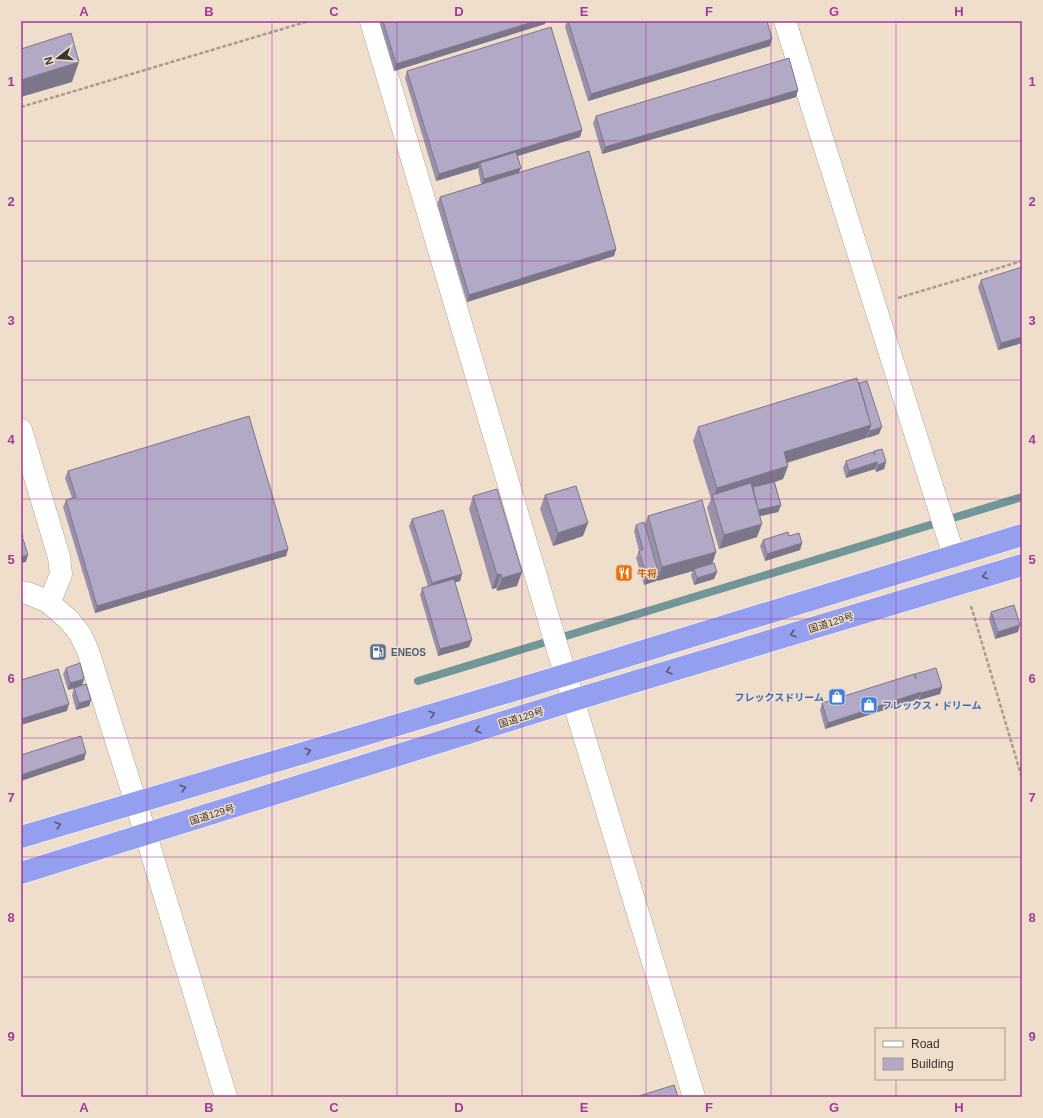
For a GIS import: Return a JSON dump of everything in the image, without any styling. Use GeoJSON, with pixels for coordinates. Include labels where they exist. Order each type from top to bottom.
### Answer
{"type":"FeatureCollection","features":[{"type":"Feature","properties":{"kind":"highway"},"geometry":{"type":"LineString","coordinates":[[21,836],[565,675],[1022,535]]}},
{"type":"Feature","properties":{"kind":"highway","name":"国道129号"},"geometry":{"type":"LineString","coordinates":[[21,873],[574,700],[1022,565]]}},
{"type":"Feature","properties":{"kind":"street"},"geometry":{"type":"LineString","coordinates":[[371,21],[565,675],[574,700],[694,1097]]}},
{"type":"Feature","properties":{"kind":"street"},"geometry":{"type":"LineString","coordinates":[[785,21],[954,556]]}},
{"type":"Feature","properties":{"kind":"street"},"geometry":{"type":"LineString","coordinates":[[21,430],[59,557],[61,574],[53,594],[47,601]]}},
{"type":"Feature","properties":{"kind":"street"},"geometry":{"type":"LineString","coordinates":[[21,592],[47,601],[68,620],[80,634],[88,651],[226,1097]]}},
{"type":"Feature","properties":{"kind":"path"},"geometry":{"type":"LineString","coordinates":[[21,107],[309,21]]}},
{"type":"Feature","properties":{"kind":"path"},"geometry":{"type":"LineString","coordinates":[[875,305],[1022,261]]}},
{"type":"Feature","properties":{"kind":"path"},"geometry":{"type":"LineString","coordinates":[[964,582],[1022,778]]}},
{"type":"Feature","properties":{"kind":"building"},"geometry":{"type":"Polygon","coordinates":[[[383,21],[536,21],[396,64],[383,21]]]}},
{"type":"Feature","properties":{"kind":"building"},"geometry":{"type":"Polygon","coordinates":[[[568,21],[767,21],[772,39],[591,94],[568,21]]]}},
{"type":"Feature","properties":{"kind":"building"},"geometry":{"type":"Polygon","coordinates":[[[551,27],[582,130],[439,174],[407,71],[551,27]]]}},
{"type":"Feature","properties":{"kind":"building"},"geometry":{"type":"Polygon","coordinates":[[[71,33],[79,62],[21,80],[21,49],[71,33]]]}},
{"type":"Feature","properties":{"kind":"building"},"geometry":{"type":"Polygon","coordinates":[[[789,58],[798,90],[605,147],[596,116],[789,58]]]}},
{"type":"Feature","properties":{"kind":"building"},"geometry":{"type":"Polygon","coordinates":[[[589,151],[616,249],[469,295],[440,197],[589,151]]]}},
{"type":"Feature","properties":{"kind":"building"},"geometry":{"type":"Polygon","coordinates":[[[516,152],[521,168],[484,179],[480,163],[516,152]]]}},
{"type":"Feature","properties":{"kind":"building"},"geometry":{"type":"Polygon","coordinates":[[[1022,267],[1022,337],[1001,343],[981,280],[1022,267]]]}},
{"type":"Feature","properties":{"kind":"building"},"geometry":{"type":"Polygon","coordinates":[[[857,378],[871,425],[784,452],[788,466],[717,488],[698,427],[857,378]]]}},
{"type":"Feature","properties":{"kind":"building"},"geometry":{"type":"Polygon","coordinates":[[[867,381],[882,427],[870,431],[871,425],[859,383],[867,381]]]}},
{"type":"Feature","properties":{"kind":"building"},"geometry":{"type":"Polygon","coordinates":[[[249,416],[288,549],[97,606],[66,500],[76,497],[68,471],[249,416]]]}},
{"type":"Feature","properties":{"kind":"building"},"geometry":{"type":"Polygon","coordinates":[[[882,449],[886,462],[878,465],[877,462],[849,471],[846,461],[873,452],[875,455],[874,451],[882,449]]]}},
{"type":"Feature","properties":{"kind":"building"},"geometry":{"type":"Polygon","coordinates":[[[774,482],[781,505],[758,510],[753,487],[774,482]]]}},
{"type":"Feature","properties":{"kind":"building"},"geometry":{"type":"Polygon","coordinates":[[[751,483],[762,524],[724,535],[712,495],[751,483]]]}},
{"type":"Feature","properties":{"kind":"building"},"geometry":{"type":"Polygon","coordinates":[[[576,486],[588,523],[558,533],[545,495],[576,486]]]}},
{"type":"Feature","properties":{"kind":"building"},"geometry":{"type":"Polygon","coordinates":[[[497,489],[522,572],[502,578],[501,574],[497,575],[473,496],[497,489]]]}},
{"type":"Feature","properties":{"kind":"building"},"geometry":{"type":"Polygon","coordinates":[[[702,500],[716,552],[662,567],[648,516],[702,500]]]}},
{"type":"Feature","properties":{"kind":"building"},"geometry":{"type":"Polygon","coordinates":[[[443,510],[462,574],[432,583],[412,519],[443,510]]]}},
{"type":"Feature","properties":{"kind":"building"},"geometry":{"type":"Polygon","coordinates":[[[644,522],[659,574],[647,578],[639,551],[643,549],[636,525],[644,522]]]}},
{"type":"Feature","properties":{"kind":"building"},"geometry":{"type":"Polygon","coordinates":[[[788,532],[789,536],[799,533],[802,543],[767,554],[763,540],[788,532]]]}},
{"type":"Feature","properties":{"kind":"building"},"geometry":{"type":"Polygon","coordinates":[[[21,539],[23,539],[28,555],[21,557],[21,539]]]}},
{"type":"Feature","properties":{"kind":"building"},"geometry":{"type":"Polygon","coordinates":[[[714,563],[717,572],[697,578],[694,569],[714,563]]]}},
{"type":"Feature","properties":{"kind":"building"},"geometry":{"type":"Polygon","coordinates":[[[454,579],[472,640],[440,649],[422,588],[454,579]]]}},
{"type":"Feature","properties":{"kind":"building"},"geometry":{"type":"Polygon","coordinates":[[[1014,605],[1020,625],[998,632],[991,612],[1014,605]]]}},
{"type":"Feature","properties":{"kind":"building"},"geometry":{"type":"Polygon","coordinates":[[[80,663],[84,679],[70,683],[66,668],[80,663]]]}},
{"type":"Feature","properties":{"kind":"building"},"geometry":{"type":"Polygon","coordinates":[[[936,668],[942,687],[921,692],[828,723],[822,703],[914,674],[916,679],[915,674],[936,668]]]}},
{"type":"Feature","properties":{"kind":"building"},"geometry":{"type":"Polygon","coordinates":[[[58,669],[69,704],[21,719],[21,680],[58,669]]]}},
{"type":"Feature","properties":{"kind":"building"},"geometry":{"type":"Polygon","coordinates":[[[86,684],[91,700],[79,703],[74,688],[86,684]]]}},
{"type":"Feature","properties":{"kind":"building"},"geometry":{"type":"Polygon","coordinates":[[[81,736],[86,753],[21,775],[21,755],[81,736]]]}},
{"type":"Feature","properties":{"kind":"building"},"geometry":{"type":"Polygon","coordinates":[[[674,1085],[678,1097],[636,1097],[674,1085]]]}},
{"type":"Feature","properties":{"kind":"waterway"},"geometry":{"type":"LineString","coordinates":[[418,681],[1022,497]]}},
{"type":"Feature","properties":{"kind":"place","name":"牛将"},"geometry":{"type":"Point","coordinates":[624,573]}},
{"type":"Feature","properties":{"kind":"place","name":"ENEOS"},"geometry":{"type":"Point","coordinates":[378,652]}},
{"type":"Feature","properties":{"kind":"place","name":"フレックスドリーム"},"geometry":{"type":"Point","coordinates":[837,697]}},
{"type":"Feature","properties":{"kind":"place","name":"フレックス・ドリーム"},"geometry":{"type":"Point","coordinates":[869,705]}}]}
